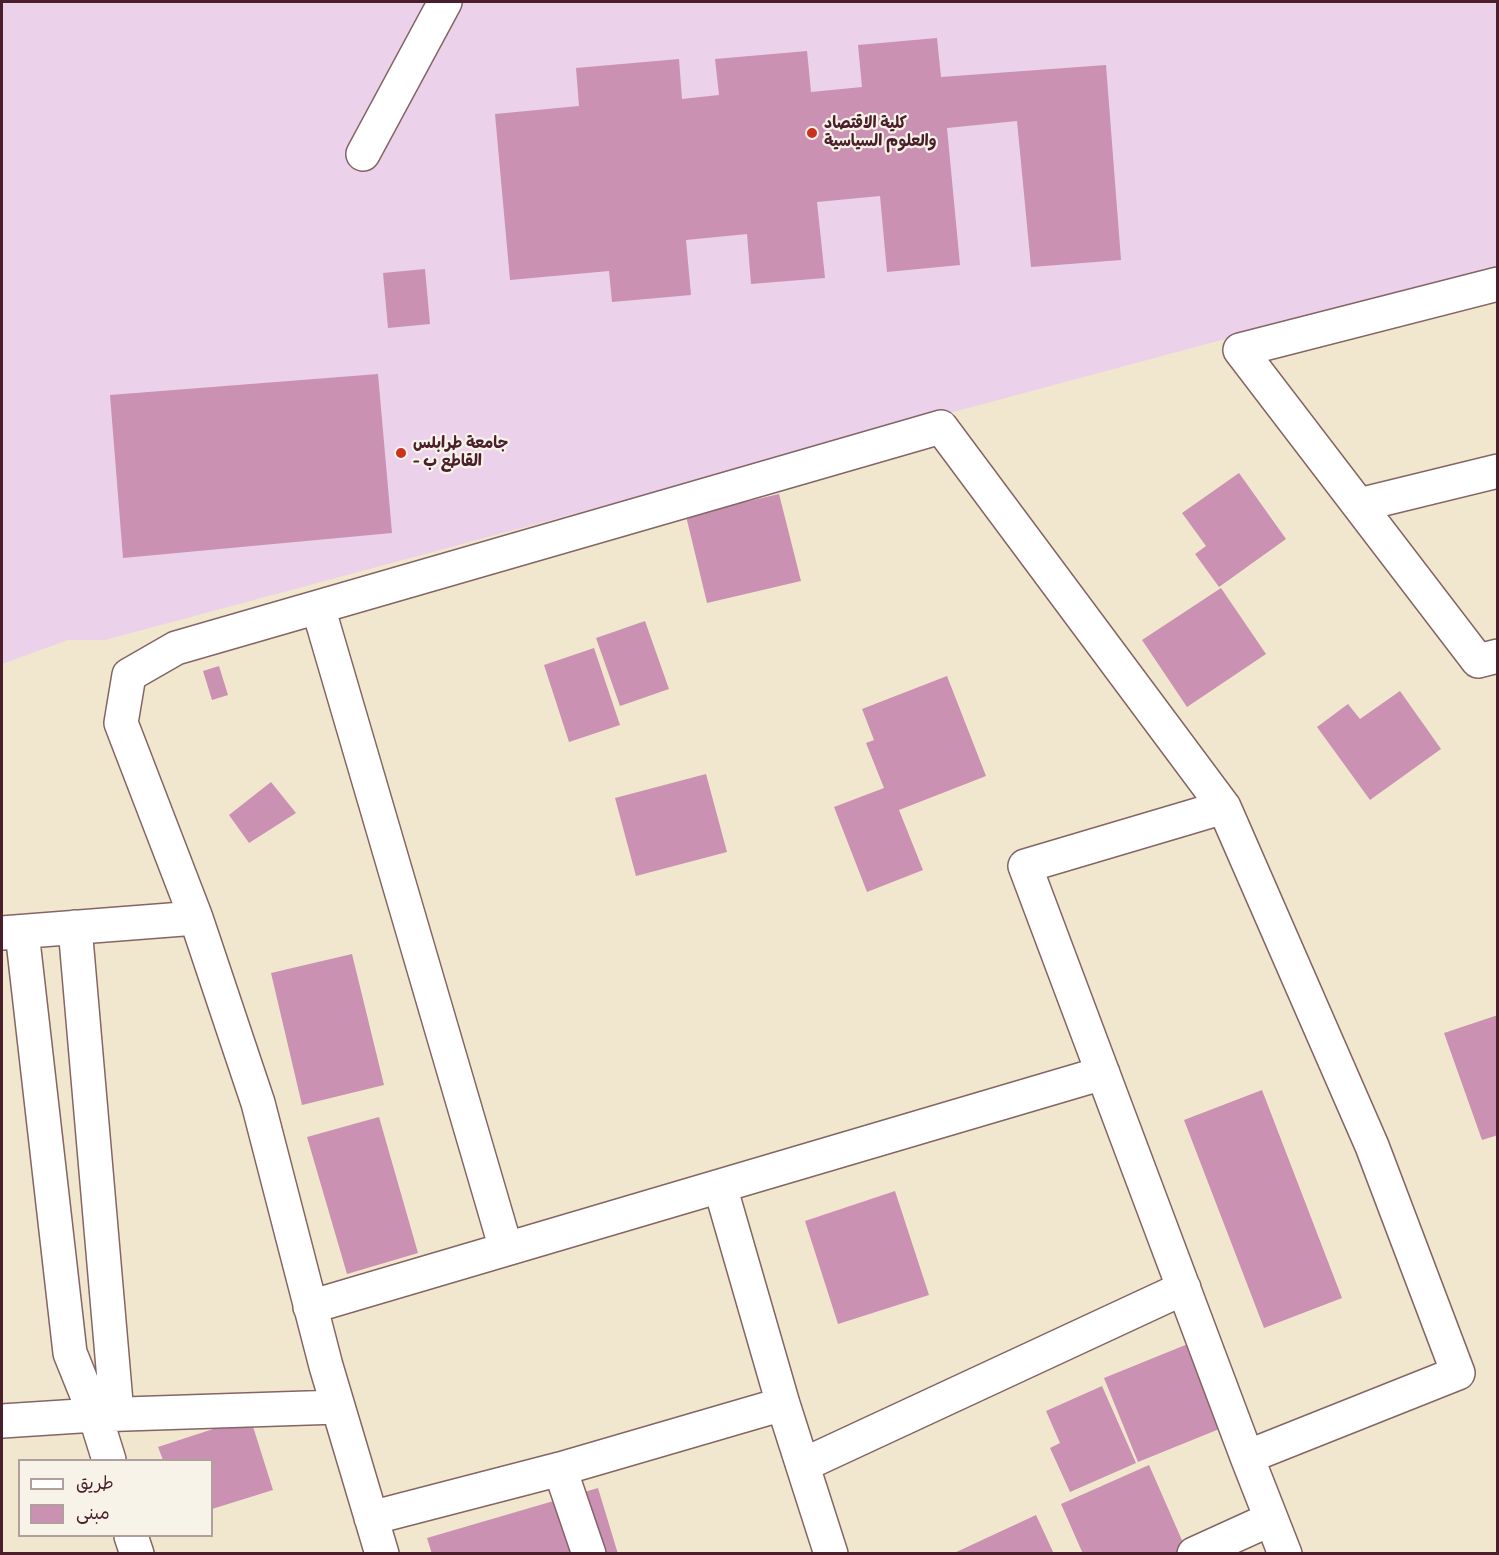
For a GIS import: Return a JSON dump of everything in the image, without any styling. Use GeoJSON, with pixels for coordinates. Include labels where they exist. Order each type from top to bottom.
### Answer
{"type":"FeatureCollection","features":[{"type":"Feature","properties":{"kind":"street"},"geometry":{"type":"LineString","coordinates":[[363,154],[445,2]]}},
{"type":"Feature","properties":{"kind":"street"},"geometry":{"type":"LineString","coordinates":[[1497,284],[1240,351],[1478,661],[1497,656]]}},
{"type":"Feature","properties":{"kind":"street"},"geometry":{"type":"LineString","coordinates":[[382,1554],[310,1307],[258,1103],[196,918],[121,723],[129,675],[176,648],[940,427],[1224,807],[1372,1146],[1458,1373],[1247,1457]]}},
{"type":"Feature","properties":{"kind":"street"},"geometry":{"type":"LineString","coordinates":[[1359,505],[1497,471]]}},
{"type":"Feature","properties":{"kind":"street"},"geometry":{"type":"LineString","coordinates":[[318,607],[506,1249]]}},
{"type":"Feature","properties":{"kind":"street"},"geometry":{"type":"LineString","coordinates":[[1224,807],[1025,866],[1285,1554]]}},
{"type":"Feature","properties":{"kind":"street"},"geometry":{"type":"LineString","coordinates":[[106,1414],[70,1353],[12,932],[196,918]]}},
{"type":"Feature","properties":{"kind":"street"},"geometry":{"type":"LineString","coordinates":[[75,927],[109,1459]]}},
{"type":"Feature","properties":{"kind":"street"},"geometry":{"type":"LineString","coordinates":[[310,1307],[1103,1073]]}},
{"type":"Feature","properties":{"kind":"street"},"geometry":{"type":"LineString","coordinates":[[720,1186],[783,1404],[831,1554]]}},
{"type":"Feature","properties":{"kind":"street"},"geometry":{"type":"LineString","coordinates":[[803,1465],[1184,1288]]}},
{"type":"Feature","properties":{"kind":"street"},"geometry":{"type":"LineString","coordinates":[[372,1518],[561,1469],[783,1404]]}},
{"type":"Feature","properties":{"kind":"street"},"geometry":{"type":"LineString","coordinates":[[2,1421],[106,1414],[338,1407]]}},
{"type":"Feature","properties":{"kind":"street"},"geometry":{"type":"LineString","coordinates":[[561,1469],[589,1554]]}},
{"type":"Feature","properties":{"kind":"street"},"geometry":{"type":"LineString","coordinates":[[1194,1554],[1271,1519]]}},
{"type":"Feature","properties":{"kind":"street"},"geometry":{"type":"LineString","coordinates":[[131,1537],[137,1554]]}},
{"type":"Feature","properties":{"kind":"shaded area","name":"جامعة طرابلس - القاطع ب"},"geometry":{"type":"Polygon","coordinates":[[[2,2],[1497,2],[1497,266],[105,640],[68,640],[2,664],[2,2]]]}},
{"type":"Feature","properties":{"kind":"building"},"geometry":{"type":"Polygon","coordinates":[[[937,38],[941,77],[1106,65],[1121,260],[1031,267],[1017,121],[947,128],[960,265],[887,272],[880,196],[817,202],[825,278],[751,284],[747,234],[686,240],[691,295],[612,302],[609,271],[510,280],[495,114],[579,106],[576,68],[679,59],[682,99],[719,95],[715,59],[807,51],[811,92],[862,87],[858,45],[937,38]]]}},
{"type":"Feature","properties":{"kind":"building"},"geometry":{"type":"Polygon","coordinates":[[[425,269],[430,324],[388,328],[383,273],[425,269]]]}},
{"type":"Feature","properties":{"kind":"building"},"geometry":{"type":"Polygon","coordinates":[[[378,374],[392,533],[123,558],[110,395],[378,374]]]}},
{"type":"Feature","properties":{"kind":"building"},"geometry":{"type":"Polygon","coordinates":[[[1239,473],[1286,539],[1219,587],[1195,554],[1206,546],[1182,513],[1239,473]]]}},
{"type":"Feature","properties":{"kind":"building"},"geometry":{"type":"Polygon","coordinates":[[[779,494],[801,581],[707,603],[686,516],[779,494]]]}},
{"type":"Feature","properties":{"kind":"building"},"geometry":{"type":"Polygon","coordinates":[[[1221,588],[1266,654],[1187,707],[1142,640],[1221,588]]]}},
{"type":"Feature","properties":{"kind":"building"},"geometry":{"type":"Polygon","coordinates":[[[645,621],[669,689],[620,706],[596,638],[645,621]]]}},
{"type":"Feature","properties":{"kind":"building"},"geometry":{"type":"Polygon","coordinates":[[[594,648],[620,725],[569,742],[544,665],[594,648]]]}},
{"type":"Feature","properties":{"kind":"building"},"geometry":{"type":"Polygon","coordinates":[[[219,666],[228,695],[212,700],[203,671],[219,666]]]}},
{"type":"Feature","properties":{"kind":"building"},"geometry":{"type":"Polygon","coordinates":[[[947,676],[986,776],[899,810],[923,870],[867,892],[834,807],[884,788],[866,743],[874,740],[862,709],[947,676]]]}},
{"type":"Feature","properties":{"kind":"building"},"geometry":{"type":"Polygon","coordinates":[[[1400,691],[1441,749],[1370,800],[1317,727],[1348,704],[1360,719],[1400,691]]]}},
{"type":"Feature","properties":{"kind":"building"},"geometry":{"type":"Polygon","coordinates":[[[706,774],[727,852],[636,876],[615,798],[706,774]]]}},
{"type":"Feature","properties":{"kind":"building"},"geometry":{"type":"Polygon","coordinates":[[[271,782],[296,813],[249,843],[229,815],[271,782]]]}},
{"type":"Feature","properties":{"kind":"building"},"geometry":{"type":"Polygon","coordinates":[[[352,954],[384,1085],[302,1105],[271,973],[352,954]]]}},
{"type":"Feature","properties":{"kind":"building"},"geometry":{"type":"Polygon","coordinates":[[[1498,1015],[1498,1135],[1482,1140],[1444,1033],[1498,1015]]]}},
{"type":"Feature","properties":{"kind":"building"},"geometry":{"type":"Polygon","coordinates":[[[1262,1090],[1342,1298],[1264,1328],[1184,1120],[1262,1090]]]}},
{"type":"Feature","properties":{"kind":"building"},"geometry":{"type":"Polygon","coordinates":[[[379,1117],[418,1253],[347,1274],[307,1137],[379,1117]]]}},
{"type":"Feature","properties":{"kind":"building"},"geometry":{"type":"Polygon","coordinates":[[[895,1191],[929,1295],[838,1324],[805,1221],[895,1191]]]}},
{"type":"Feature","properties":{"kind":"building"},"geometry":{"type":"Polygon","coordinates":[[[1210,1335],[1244,1419],[1138,1462],[1104,1378],[1210,1335]]]}},
{"type":"Feature","properties":{"kind":"building"},"geometry":{"type":"Polygon","coordinates":[[[1102,1386],[1136,1463],[1070,1492],[1050,1448],[1060,1443],[1046,1411],[1102,1386]]]}},
{"type":"Feature","properties":{"kind":"building"},"geometry":{"type":"Polygon","coordinates":[[[250,1417],[273,1490],[213,1509],[213,1459],[163,1459],[158,1447],[250,1417]]]}},
{"type":"Feature","properties":{"kind":"building"},"geometry":{"type":"Polygon","coordinates":[[[1149,1465],[1188,1554],[1083,1554],[1061,1504],[1149,1465]]]}},
{"type":"Feature","properties":{"kind":"building"},"geometry":{"type":"Polygon","coordinates":[[[598,1488],[618,1554],[432,1554],[427,1538],[598,1488]]]}},
{"type":"Feature","properties":{"kind":"building"},"geometry":{"type":"Polygon","coordinates":[[[1036,1515],[1054,1554],[952,1554],[1036,1515]]]}},
{"type":"Feature","properties":{"kind":"place","name":"كلية الاقتصاد والعلوم السياسية"},"geometry":{"type":"Point","coordinates":[812,133]}},
{"type":"Feature","properties":{"kind":"place","name":"جامعة طرابلس - القاطع ب"},"geometry":{"type":"Point","coordinates":[401,453]}}]}
